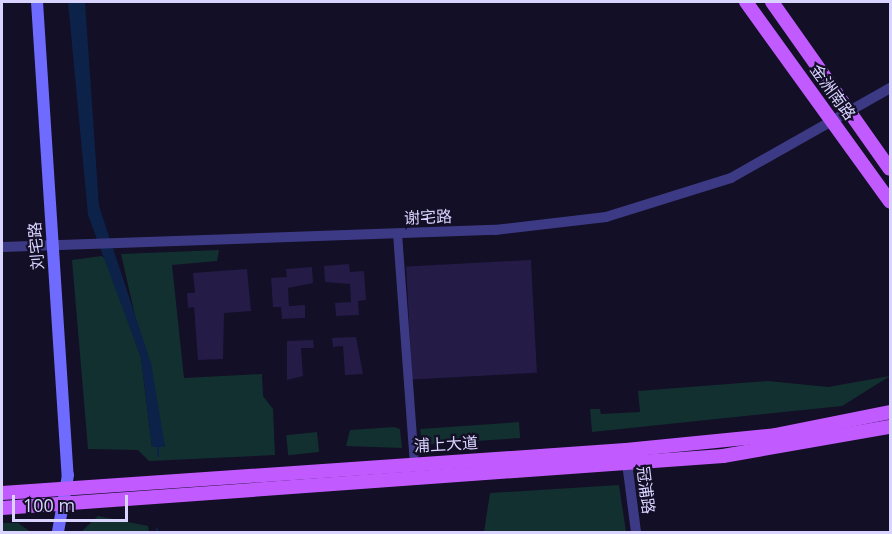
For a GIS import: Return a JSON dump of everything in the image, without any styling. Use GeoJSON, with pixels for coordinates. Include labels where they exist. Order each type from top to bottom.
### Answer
{"type":"FeatureCollection","features":[{"type":"Feature","properties":{"kind":"main road","name":"刘宅路"},"geometry":{"type":"LineString","coordinates":[[37,2],[66,489],[58,532]]}},
{"type":"Feature","properties":{"kind":"main road","name":"金洲南路"},"geometry":{"type":"LineString","coordinates":[[746,2],[891,202]]}},
{"type":"Feature","properties":{"kind":"main road","name":"金洲南路"},"geometry":{"type":"LineString","coordinates":[[772,2],[891,169]]}},
{"type":"Feature","properties":{"kind":"main road","name":"浦上大道"},"geometry":{"type":"LineString","coordinates":[[2,508],[626,457],[796,432],[891,412]]}},
{"type":"Feature","properties":{"kind":"main road","name":"浦上大道"},"geometry":{"type":"LineString","coordinates":[[2,494],[414,462],[763,451],[891,427]]}},
{"type":"Feature","properties":{"kind":"street","name":"谢宅路"},"geometry":{"type":"LineString","coordinates":[[2,247],[397,233],[559,224],[636,210],[731,178],[891,88]]}},
{"type":"Feature","properties":{"kind":"street"},"geometry":{"type":"LineString","coordinates":[[397,233],[414,462]]}},
{"type":"Feature","properties":{"kind":"street","name":"冠浦路"},"geometry":{"type":"LineString","coordinates":[[626,457],[636,532]]}},
{"type":"Feature","properties":{"kind":"green space"},"geometry":{"type":"Polygon","coordinates":[[[219,250],[217,261],[172,265],[184,378],[262,374],[263,396],[273,409],[275,455],[149,461],[138,450],[88,449],[72,260],[102,256],[108,262],[141,358],[152,447],[165,447],[121,254],[219,250]]]}},
{"type":"Feature","properties":{"kind":"green space"},"geometry":{"type":"Polygon","coordinates":[[[890,376],[842,406],[592,432],[590,409],[600,409],[601,414],[640,412],[638,391],[768,381],[828,387],[890,376]]]}},
{"type":"Feature","properties":{"kind":"green space"},"geometry":{"type":"Polygon","coordinates":[[[519,422],[520,438],[421,445],[420,429],[519,422]]]}},
{"type":"Feature","properties":{"kind":"green space"},"geometry":{"type":"Polygon","coordinates":[[[394,427],[400,429],[402,448],[346,446],[350,430],[394,427]]]}},
{"type":"Feature","properties":{"kind":"green space"},"geometry":{"type":"Polygon","coordinates":[[[317,432],[319,452],[288,455],[286,435],[317,432]]]}},
{"type":"Feature","properties":{"kind":"green space"},"geometry":{"type":"Polygon","coordinates":[[[619,485],[626,532],[484,532],[490,493],[619,485]]]}},
{"type":"Feature","properties":{"kind":"green space"},"geometry":{"type":"Polygon","coordinates":[[[98,516],[148,526],[149,532],[81,532],[98,516]]]}},
{"type":"Feature","properties":{"kind":"green space"},"geometry":{"type":"Polygon","coordinates":[[[2,523],[18,523],[31,532],[2,532],[2,523]]]}},
{"type":"Feature","properties":{"kind":"water"},"geometry":{"type":"Polygon","coordinates":[[[68,2],[85,2],[99,206],[151,363],[165,447],[152,447],[141,358],[88,215],[68,2]]]}},
{"type":"Feature","properties":{"kind":"building"},"geometry":{"type":"Polygon","coordinates":[[[531,260],[537,373],[412,379],[406,267],[531,260]]]}},
{"type":"Feature","properties":{"kind":"building"},"geometry":{"type":"Polygon","coordinates":[[[349,264],[350,272],[364,271],[366,300],[358,301],[359,315],[336,316],[335,303],[351,302],[350,284],[325,282],[324,266],[349,264]]]}},
{"type":"Feature","properties":{"kind":"building"},"geometry":{"type":"Polygon","coordinates":[[[312,267],[313,283],[288,288],[289,306],[305,305],[305,318],[282,319],[281,307],[273,307],[271,278],[287,277],[286,269],[312,267]]]}},
{"type":"Feature","properties":{"kind":"building"},"geometry":{"type":"Polygon","coordinates":[[[247,269],[251,311],[224,313],[223,359],[198,360],[194,307],[188,308],[187,293],[195,293],[193,273],[247,269]]]}},
{"type":"Feature","properties":{"kind":"building"},"geometry":{"type":"Polygon","coordinates":[[[356,337],[363,374],[345,375],[343,346],[333,347],[332,338],[356,337]]]}},
{"type":"Feature","properties":{"kind":"building"},"geometry":{"type":"Polygon","coordinates":[[[313,340],[314,348],[301,348],[303,376],[287,380],[287,341],[313,340]]]}},
{"type":"Feature","properties":{"kind":"waterway"},"geometry":{"type":"LineString","coordinates":[[158,447],[158,456]]}}]}
